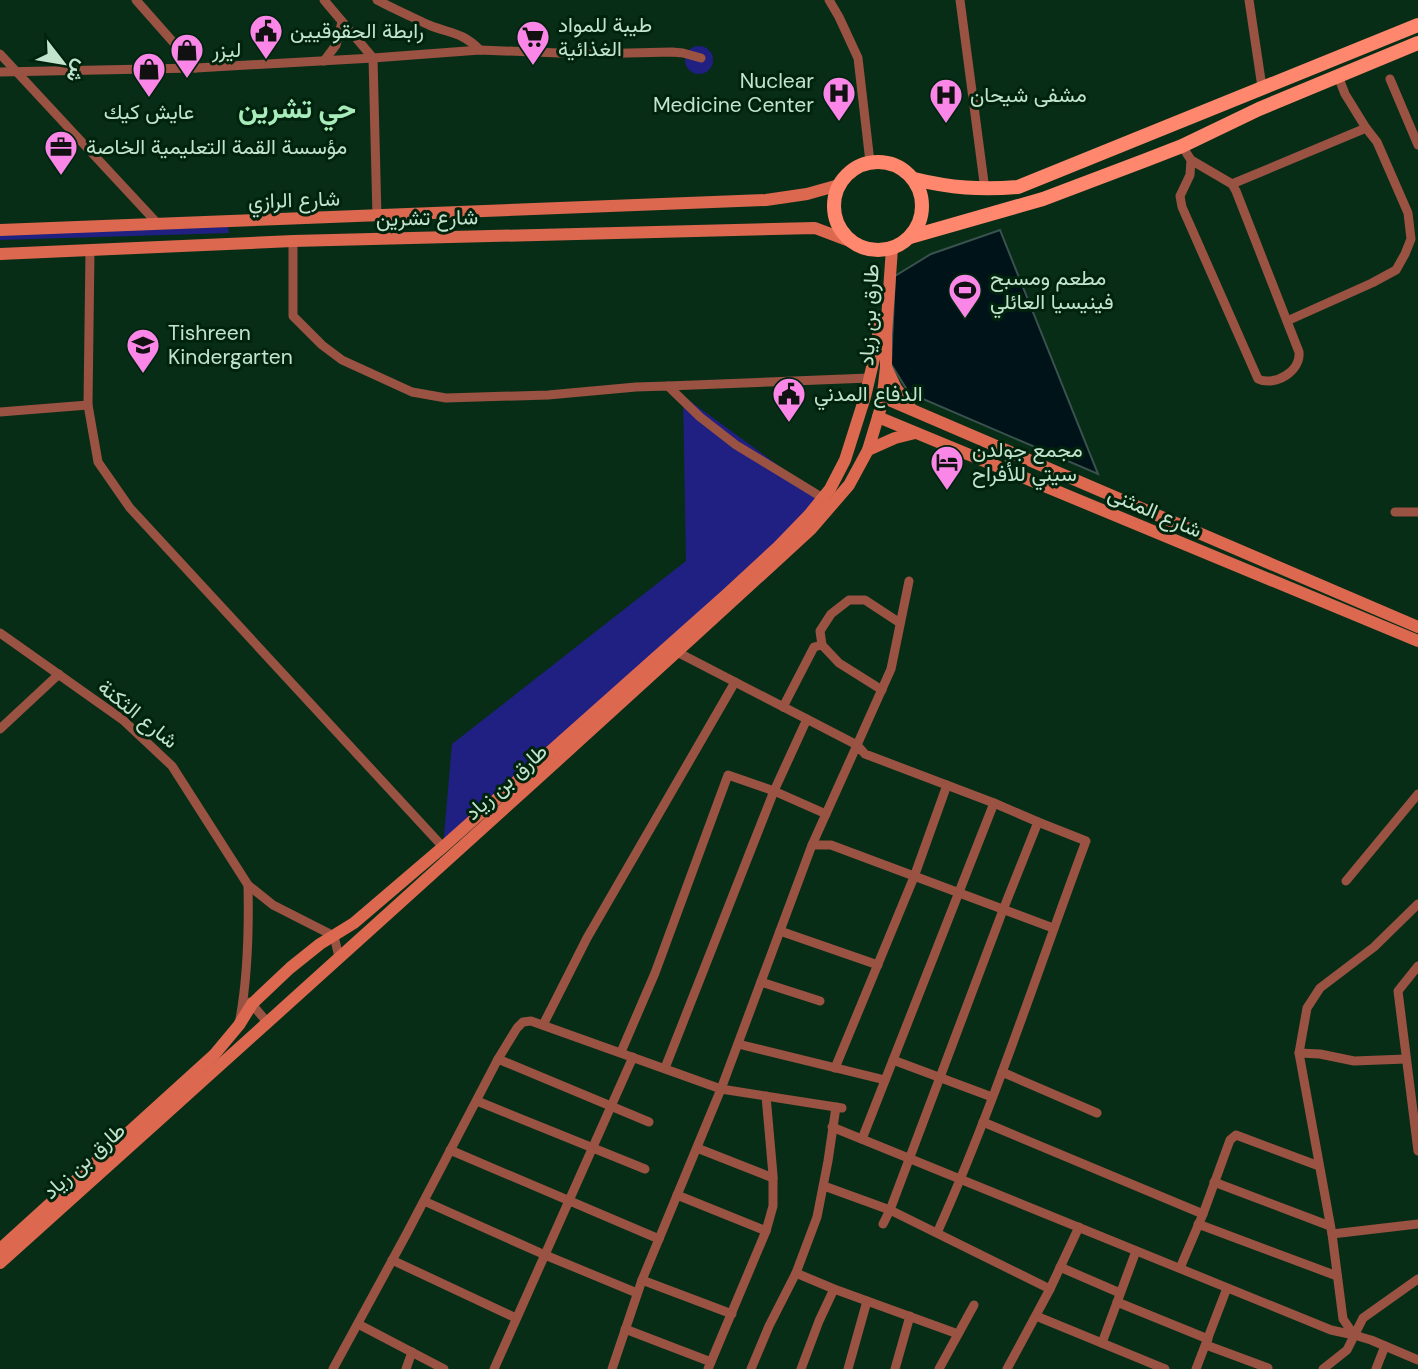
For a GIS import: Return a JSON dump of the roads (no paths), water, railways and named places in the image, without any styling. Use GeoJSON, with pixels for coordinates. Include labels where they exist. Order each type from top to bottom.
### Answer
{"type":"FeatureCollection","features":[{"type":"Feature","properties":{"kind":"main road"},"geometry":{"type":"LineString","coordinates":[[914,179],[945,186],[985,190],[1018,187],[1418,25]]}},
{"type":"Feature","properties":{"kind":"main road"},"geometry":{"type":"LineString","coordinates":[[910,237],[922,216],[922,196],[914,179],[891,163],[870,162],[856,167],[839,185],[835,195],[835,215],[840,230],[852,242],[872,250],[887,249],[910,237],[1043,199],[1182,146],[1259,109],[1418,43]]}},
{"type":"Feature","properties":{"kind":"main road","name":"شارع الرازي"},"geometry":{"type":"LineString","coordinates":[[0,230],[766,200],[807,194],[839,185]]}},
{"type":"Feature","properties":{"kind":"main road","name":"شارع تشرين"},"geometry":{"type":"LineString","coordinates":[[0,254],[293,241],[815,228],[852,242]]}},
{"type":"Feature","properties":{"kind":"main road"},"geometry":{"type":"LineString","coordinates":[[0,1249],[214,1055],[239,1025],[248,1000],[320,944],[354,923],[443,847],[726,595],[778,547],[823,498],[845,460],[862,406],[877,346],[887,249]]}},
{"type":"Feature","properties":{"kind":"main road","name":"طارق بن زياد"},"geometry":{"type":"LineString","coordinates":[[0,1263],[449,860],[811,529],[849,485],[868,450],[879,414],[886,367],[887,249]]}},
{"type":"Feature","properties":{"kind":"main road"},"geometry":{"type":"LineString","coordinates":[[886,367],[901,397],[912,410]]}},
{"type":"Feature","properties":{"kind":"main road"},"geometry":{"type":"LineString","coordinates":[[869,378],[875,376],[883,383]]}},
{"type":"Feature","properties":{"kind":"main road","name":"شارع المثنى"},"geometry":{"type":"LineString","coordinates":[[882,397],[1418,627]]}},
{"type":"Feature","properties":{"kind":"main road","name":"شارع المثنى"},"geometry":{"type":"LineString","coordinates":[[862,406],[866,413],[873,416],[879,414],[915,433],[1418,642]]}},
{"type":"Feature","properties":{"kind":"main road"},"geometry":{"type":"LineString","coordinates":[[868,450],[895,438],[915,433]]}},
{"type":"Feature","properties":{"kind":"street"},"geometry":{"type":"LineString","coordinates":[[136,0],[196,68]]}},
{"type":"Feature","properties":{"kind":"street"},"geometry":{"type":"LineString","coordinates":[[324,0],[373,58],[377,217]]}},
{"type":"Feature","properties":{"kind":"street"},"geometry":{"type":"LineString","coordinates":[[377,0],[433,27],[456,33],[471,41],[480,50]]}},
{"type":"Feature","properties":{"kind":"street"},"geometry":{"type":"LineString","coordinates":[[399,11],[403,0]]}},
{"type":"Feature","properties":{"kind":"street"},"geometry":{"type":"LineString","coordinates":[[830,0],[858,58],[870,162]]}},
{"type":"Feature","properties":{"kind":"street"},"geometry":{"type":"LineString","coordinates":[[960,0],[985,190]]}},
{"type":"Feature","properties":{"kind":"street"},"geometry":{"type":"LineString","coordinates":[[1249,0],[1262,87]]}},
{"type":"Feature","properties":{"kind":"street"},"geometry":{"type":"LineString","coordinates":[[324,61],[336,45],[342,22]]}},
{"type":"Feature","properties":{"kind":"street"},"geometry":{"type":"LineString","coordinates":[[0,72],[196,68],[480,50],[585,54],[672,52],[701,58]]}},
{"type":"Feature","properties":{"kind":"street"},"geometry":{"type":"LineString","coordinates":[[0,54],[158,225]]}},
{"type":"Feature","properties":{"kind":"street"},"geometry":{"type":"LineString","coordinates":[[1287,321],[1396,270],[1410,239],[1408,213],[1377,142],[1345,94],[1338,76]]}},
{"type":"Feature","properties":{"kind":"street"},"geometry":{"type":"LineString","coordinates":[[1390,79],[1418,145]]}},
{"type":"Feature","properties":{"kind":"street"},"geometry":{"type":"LineString","coordinates":[[1232,184],[1366,128]]}},
{"type":"Feature","properties":{"kind":"street"},"geometry":{"type":"LineString","coordinates":[[1182,146],[1191,160],[1232,184],[1299,352],[1300,359],[1294,368],[1277,380],[1258,379],[1182,207],[1180,196],[1190,174],[1191,160]]}},
{"type":"Feature","properties":{"kind":"street"},"geometry":{"type":"LineString","coordinates":[[293,241],[293,316],[322,345],[342,360],[412,392],[446,398],[548,395],[636,387],[869,378]]}},
{"type":"Feature","properties":{"kind":"street"},"geometry":{"type":"LineString","coordinates":[[90,250],[88,405],[98,462],[130,509],[443,847]]}},
{"type":"Feature","properties":{"kind":"street"},"geometry":{"type":"LineString","coordinates":[[668,386],[700,417],[736,444],[823,498]]}},
{"type":"Feature","properties":{"kind":"street"},"geometry":{"type":"LineString","coordinates":[[0,412],[88,405]]}},
{"type":"Feature","properties":{"kind":"street"},"geometry":{"type":"LineString","coordinates":[[1395,512],[1418,512]]}},
{"type":"Feature","properties":{"kind":"street"},"geometry":{"type":"LineString","coordinates":[[612,1369],[642,1280],[721,1089],[812,845],[891,669],[909,581]]}},
{"type":"Feature","properties":{"kind":"street"},"geometry":{"type":"LineString","coordinates":[[882,690],[839,663],[822,645],[820,631],[831,614],[849,600],[865,600],[900,623]]}},
{"type":"Feature","properties":{"kind":"street","name":"شارع الثكنة"},"geometry":{"type":"LineString","coordinates":[[0,633],[123,720],[173,766],[248,885]]}},
{"type":"Feature","properties":{"kind":"street"},"geometry":{"type":"LineString","coordinates":[[783,707],[814,647],[822,645]]}},
{"type":"Feature","properties":{"kind":"street"},"geometry":{"type":"LineString","coordinates":[[677,652],[857,744],[865,754],[1086,841],[983,1122],[937,1233]]}},
{"type":"Feature","properties":{"kind":"street"},"geometry":{"type":"LineString","coordinates":[[0,729],[59,674]]}},
{"type":"Feature","properties":{"kind":"street"},"geometry":{"type":"LineString","coordinates":[[543,1025],[587,938],[735,682]]}},
{"type":"Feature","properties":{"kind":"street"},"geometry":{"type":"LineString","coordinates":[[665,1068],[774,791],[807,719]]}},
{"type":"Feature","properties":{"kind":"street"},"geometry":{"type":"LineString","coordinates":[[621,1052],[655,973],[728,775],[774,791],[826,814]]}},
{"type":"Feature","properties":{"kind":"street"},"geometry":{"type":"LineString","coordinates":[[835,1068],[914,877],[947,785]]}},
{"type":"Feature","properties":{"kind":"street"},"geometry":{"type":"LineString","coordinates":[[1346,881],[1418,794]]}},
{"type":"Feature","properties":{"kind":"street"},"geometry":{"type":"LineString","coordinates":[[862,1139],[994,803]]}},
{"type":"Feature","properties":{"kind":"street"},"geometry":{"type":"LineString","coordinates":[[883,1224],[1038,822]]}},
{"type":"Feature","properties":{"kind":"street"},"geometry":{"type":"LineString","coordinates":[[812,845],[831,845],[1053,928]]}},
{"type":"Feature","properties":{"kind":"street"},"geometry":{"type":"LineString","coordinates":[[248,885],[273,905],[334,936],[339,957]]}},
{"type":"Feature","properties":{"kind":"street"},"geometry":{"type":"LineString","coordinates":[[248,885],[248,1000],[267,1022]]}},
{"type":"Feature","properties":{"kind":"street"},"geometry":{"type":"LineString","coordinates":[[1354,1335],[1343,1319],[1331,1230],[1299,1053],[1307,1008],[1320,988],[1374,947],[1418,904]]}},
{"type":"Feature","properties":{"kind":"street"},"geometry":{"type":"LineString","coordinates":[[780,931],[878,965]]}},
{"type":"Feature","properties":{"kind":"street"},"geometry":{"type":"LineString","coordinates":[[1418,966],[1398,990],[1418,1151]]}},
{"type":"Feature","properties":{"kind":"street"},"geometry":{"type":"LineString","coordinates":[[761,982],[820,1001]]}},
{"type":"Feature","properties":{"kind":"street"},"geometry":{"type":"LineString","coordinates":[[335,1368],[498,1059],[517,1028],[523,1022],[531,1021],[721,1089],[839,1108],[832,1127],[817,1217],[796,1273],[751,1369]]}},
{"type":"Feature","properties":{"kind":"street"},"geometry":{"type":"LineString","coordinates":[[738,1044],[885,1080]]}},
{"type":"Feature","properties":{"kind":"street"},"geometry":{"type":"LineString","coordinates":[[1299,1053],[1354,1061],[1406,1059]]}},
{"type":"Feature","properties":{"kind":"street"},"geometry":{"type":"LineString","coordinates":[[494,1369],[633,1057]]}},
{"type":"Feature","properties":{"kind":"street"},"geometry":{"type":"LineString","coordinates":[[498,1059],[649,1122]]}},
{"type":"Feature","properties":{"kind":"street"},"geometry":{"type":"LineString","coordinates":[[893,1060],[992,1097]]}},
{"type":"Feature","properties":{"kind":"street"},"geometry":{"type":"LineString","coordinates":[[1002,1072],[1097,1113]]}},
{"type":"Feature","properties":{"kind":"street"},"geometry":{"type":"LineString","coordinates":[[625,1329],[709,1366],[766,1231],[773,1206],[766,1096]]}},
{"type":"Feature","properties":{"kind":"street"},"geometry":{"type":"LineString","coordinates":[[477,1101],[645,1170]]}},
{"type":"Feature","properties":{"kind":"street"},"geometry":{"type":"LineString","coordinates":[[983,1122],[1203,1214]]}},
{"type":"Feature","properties":{"kind":"street"},"geometry":{"type":"LineString","coordinates":[[832,1127],[1337,1332],[1354,1335],[1418,1360]]}},
{"type":"Feature","properties":{"kind":"street"},"geometry":{"type":"LineString","coordinates":[[1180,1268],[1230,1140],[1237,1135],[1319,1166]]}},
{"type":"Feature","properties":{"kind":"street"},"geometry":{"type":"LineString","coordinates":[[697,1148],[773,1178]]}},
{"type":"Feature","properties":{"kind":"street"},"geometry":{"type":"LineString","coordinates":[[450,1150],[659,1239]]}},
{"type":"Feature","properties":{"kind":"street"},"geometry":{"type":"LineString","coordinates":[[1214,1182],[1331,1230],[1418,1224]]}},
{"type":"Feature","properties":{"kind":"street"},"geometry":{"type":"LineString","coordinates":[[824,1186],[890,1210],[1050,1289]]}},
{"type":"Feature","properties":{"kind":"street"},"geometry":{"type":"LineString","coordinates":[[677,1195],[766,1231]]}},
{"type":"Feature","properties":{"kind":"street"},"geometry":{"type":"LineString","coordinates":[[424,1200],[545,1255],[638,1293]]}},
{"type":"Feature","properties":{"kind":"street"},"geometry":{"type":"LineString","coordinates":[[1198,1224],[1337,1276]]}},
{"type":"Feature","properties":{"kind":"street"},"geometry":{"type":"LineString","coordinates":[[1007,1369],[1050,1289],[1079,1227]]}},
{"type":"Feature","properties":{"kind":"street"},"geometry":{"type":"LineString","coordinates":[[1102,1343],[1136,1251]]}},
{"type":"Feature","properties":{"kind":"street"},"geometry":{"type":"LineString","coordinates":[[392,1260],[516,1318]]}},
{"type":"Feature","properties":{"kind":"street"},"geometry":{"type":"LineString","coordinates":[[1060,1267],[1207,1342],[1268,1368]]}},
{"type":"Feature","properties":{"kind":"street"},"geometry":{"type":"LineString","coordinates":[[796,1273],[958,1334]]}},
{"type":"Feature","properties":{"kind":"street"},"geometry":{"type":"LineString","coordinates":[[1322,1369],[1347,1350],[1363,1318],[1418,1279]]}},
{"type":"Feature","properties":{"kind":"street"},"geometry":{"type":"LineString","coordinates":[[642,1280],[732,1314]]}},
{"type":"Feature","properties":{"kind":"street"},"geometry":{"type":"LineString","coordinates":[[1196,1369],[1227,1288]]}},
{"type":"Feature","properties":{"kind":"street"},"geometry":{"type":"LineString","coordinates":[[1406,1288],[1418,1293]]}},
{"type":"Feature","properties":{"kind":"street"},"geometry":{"type":"LineString","coordinates":[[801,1369],[834,1289]]}},
{"type":"Feature","properties":{"kind":"street"},"geometry":{"type":"LineString","coordinates":[[848,1369],[867,1301]]}},
{"type":"Feature","properties":{"kind":"street"},"geometry":{"type":"LineString","coordinates":[[940,1369],[974,1305]]}},
{"type":"Feature","properties":{"kind":"street"},"geometry":{"type":"LineString","coordinates":[[1036,1315],[1165,1369]]}},
{"type":"Feature","properties":{"kind":"street"},"geometry":{"type":"LineString","coordinates":[[895,1369],[910,1316]]}},
{"type":"Feature","properties":{"kind":"street"},"geometry":{"type":"LineString","coordinates":[[358,1324],[444,1369]]}},
{"type":"Feature","properties":{"kind":"street"},"geometry":{"type":"LineString","coordinates":[[1376,1369],[1385,1346]]}},
{"type":"Feature","properties":{"kind":"street"},"geometry":{"type":"LineString","coordinates":[[406,1369],[412,1352]]}},
{"type":"Feature","properties":{"kind":"place","name":"رابطة الحقوقيين"},"geometry":{"type":"Point","coordinates":[266,61]}},
{"type":"Feature","properties":{"kind":"place","name":"طيبة للمواد الغذائية"},"geometry":{"type":"Point","coordinates":[533,67]}},
{"type":"Feature","properties":{"kind":"place","name":"ليزر"},"geometry":{"type":"Point","coordinates":[187,80]}},
{"type":"Feature","properties":{"kind":"place","name":"عايش كيك"},"geometry":{"type":"Point","coordinates":[149,99]}},
{"type":"Feature","properties":{"kind":"place","name":"Nuclear Medicine Center"},"geometry":{"type":"Point","coordinates":[839,123]}},
{"type":"Feature","properties":{"kind":"place","name":"مشفى شيحان"},"geometry":{"type":"Point","coordinates":[946,125]}},
{"type":"Feature","properties":{"kind":"place","name":"مؤسسة القمة التعليمية الخاصة"},"geometry":{"type":"Point","coordinates":[61,177]}},
{"type":"Feature","properties":{"kind":"place","name":"مطعم ومسبح فينيسيا العائلي"},"geometry":{"type":"Point","coordinates":[965,320]}},
{"type":"Feature","properties":{"kind":"place","name":"Tishreen Kindergarten"},"geometry":{"type":"Point","coordinates":[143,375]}},
{"type":"Feature","properties":{"kind":"place","name":"الدفاع المدني"},"geometry":{"type":"Point","coordinates":[789,424]}},
{"type":"Feature","properties":{"kind":"place","name":"مجمع جولدن سيتي للأفراح"},"geometry":{"type":"Point","coordinates":[947,492]}},
{"type":"Feature","properties":{"kind":"district","name":"حي تشرين"},"geometry":{"type":"Point","coordinates":[297,108]}}]}
